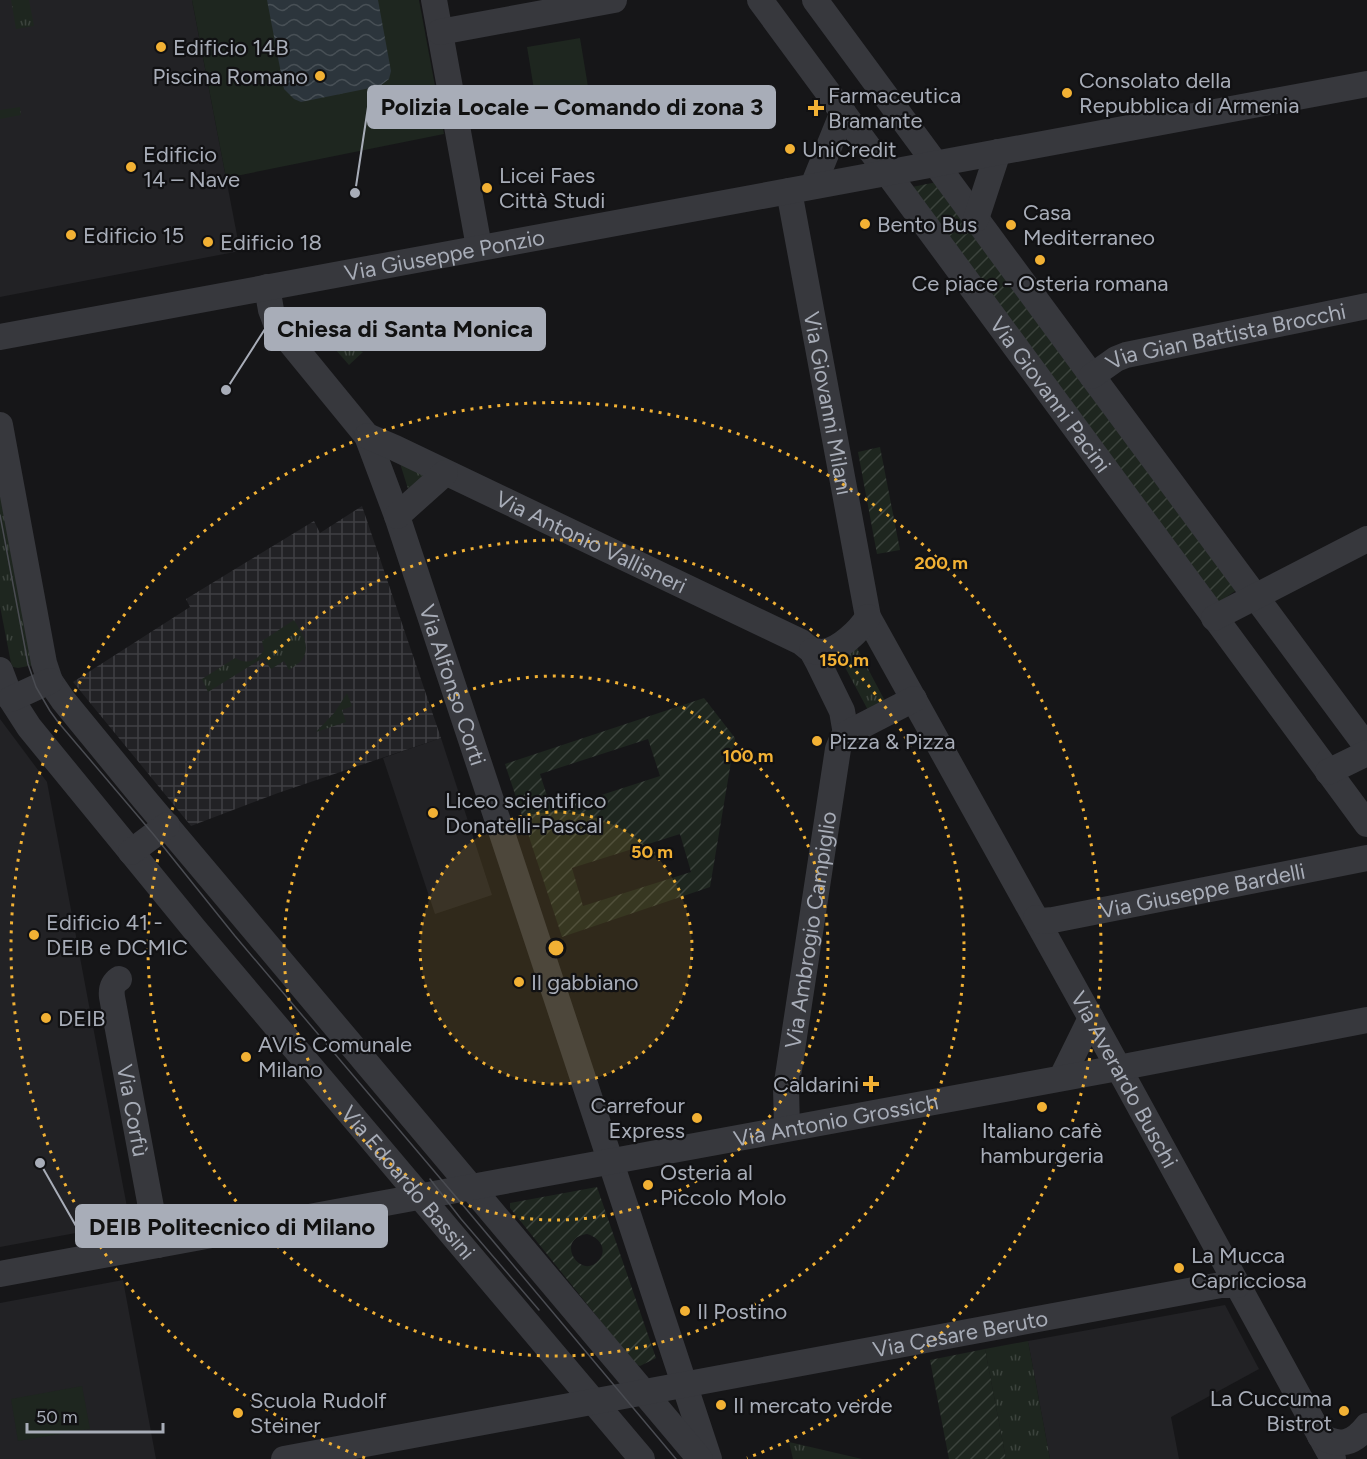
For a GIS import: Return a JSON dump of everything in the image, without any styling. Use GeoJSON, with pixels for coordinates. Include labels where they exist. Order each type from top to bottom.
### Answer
{"type":"FeatureCollection","features":[{"type":"Feature","properties":{"kind":"street"},"geometry":{"type":"LineString","coordinates":[[434,0],[479,247]]}},
{"type":"Feature","properties":{"kind":"street"},"geometry":{"type":"LineString","coordinates":[[440,32],[614,0]]}},
{"type":"Feature","properties":{"kind":"street","name":"Via Giovanni Pacini"},"geometry":{"type":"LineString","coordinates":[[760,0],[1367,824]]}},
{"type":"Feature","properties":{"kind":"street","name":"Via Giovanni Pacini"},"geometry":{"type":"LineString","coordinates":[[825,5],[935,164],[1367,747]]}},
{"type":"Feature","properties":{"kind":"street"},"geometry":{"type":"LineString","coordinates":[[887,172],[1367,84]]}},
{"type":"Feature","properties":{"kind":"street"},"geometry":{"type":"LineString","coordinates":[[801,189],[843,112]]}},
{"type":"Feature","properties":{"kind":"street"},"geometry":{"type":"LineString","coordinates":[[976,219],[998,152]]}},
{"type":"Feature","properties":{"kind":"street","name":"Via Giuseppe Ponzio"},"geometry":{"type":"LineString","coordinates":[[0,337],[887,172]]}},
{"type":"Feature","properties":{"kind":"street","name":"Via Giovanni Milani"},"geometry":{"type":"LineString","coordinates":[[801,189],[868,617],[914,699]]}},
{"type":"Feature","properties":{"kind":"street","name":"Via Alfonso Corti"},"geometry":{"type":"LineString","coordinates":[[267,288],[275,323],[367,436],[397,516],[610,1161]]}},
{"type":"Feature","properties":{"kind":"street","name":"Via Gian Battista Brocchi"},"geometry":{"type":"LineString","coordinates":[[1092,376],[1126,354],[1367,306]]}},
{"type":"Feature","properties":{"kind":"street","name":"Via Edoardo Bassini"},"geometry":{"type":"LineString","coordinates":[[0,425],[44,663],[50,681],[63,700],[167,825],[700,1459]]}},
{"type":"Feature","properties":{"kind":"street","name":"Via Antonio Vallisneri"},"geometry":{"type":"LineString","coordinates":[[367,436],[792,637],[812,651]]}},
{"type":"Feature","properties":{"kind":"street"},"geometry":{"type":"LineString","coordinates":[[397,516],[445,473]]}},
{"type":"Feature","properties":{"kind":"street"},"geometry":{"type":"LineString","coordinates":[[1214,618],[1367,539]]}},
{"type":"Feature","properties":{"kind":"street"},"geometry":{"type":"LineString","coordinates":[[812,651],[822,652],[833,648],[855,634],[868,617]]}},
{"type":"Feature","properties":{"kind":"street"},"geometry":{"type":"LineString","coordinates":[[812,651],[842,711],[846,734],[914,699]]}},
{"type":"Feature","properties":{"kind":"street","name":"Via Edoardo Bassini"},"geometry":{"type":"LineString","coordinates":[[0,670],[11,699],[29,728],[130,852],[642,1459]]}},
{"type":"Feature","properties":{"kind":"street"},"geometry":{"type":"LineString","coordinates":[[11,699],[50,681]]}},
{"type":"Feature","properties":{"kind":"street","name":"Via Averardo Buschi"},"geometry":{"type":"LineString","coordinates":[[914,699],[1333,1459]]}},
{"type":"Feature","properties":{"kind":"street","name":"Via Ambrogio Campiglio"},"geometry":{"type":"LineString","coordinates":[[788,1128],[786,1089],[836,762],[840,745],[846,734]]}},
{"type":"Feature","properties":{"kind":"street"},"geometry":{"type":"LineString","coordinates":[[1328,772],[1367,753]]}},
{"type":"Feature","properties":{"kind":"street"},"geometry":{"type":"LineString","coordinates":[[130,852],[167,825]]}},
{"type":"Feature","properties":{"kind":"street","name":"Via Giuseppe Bardelli"},"geometry":{"type":"LineString","coordinates":[[1036,918],[1041,921],[1053,920],[1367,858]]}},
{"type":"Feature","properties":{"kind":"street","name":"Via Corfù"},"geometry":{"type":"LineString","coordinates":[[119,979],[113,985],[112,997],[158,1245]]}},
{"type":"Feature","properties":{"kind":"street"},"geometry":{"type":"LineString","coordinates":[[1062,1077],[1091,1018]]}},
{"type":"Feature","properties":{"kind":"street","name":"Via Antonio Grossich"},"geometry":{"type":"LineString","coordinates":[[610,1161],[1367,1020]]}},
{"type":"Feature","properties":{"kind":"street"},"geometry":{"type":"LineString","coordinates":[[610,1161],[709,1459]]}},
{"type":"Feature","properties":{"kind":"street","name":"Via Edoardo Bassini"},"geometry":{"type":"LineString","coordinates":[[472,1187],[610,1161]]}},
{"type":"Feature","properties":{"kind":"street"},"geometry":{"type":"LineString","coordinates":[[0,1274],[472,1187]]}},
{"type":"Feature","properties":{"kind":"street","name":"Via Cesare Beruto"},"geometry":{"type":"LineString","coordinates":[[684,1385],[1221,1285],[1237,1285]]}},
{"type":"Feature","properties":{"kind":"street"},"geometry":{"type":"LineString","coordinates":[[284,1459],[684,1385]]}},
{"type":"Feature","properties":{"kind":"street"},"geometry":{"type":"LineString","coordinates":[[1320,1436],[1330,1442],[1343,1443],[1359,1436],[1367,1426]]}},
{"type":"Feature","properties":{"kind":"street"},"geometry":{"type":"LineString","coordinates":[[1367,1440],[1367,1448]]}},
{"type":"Feature","properties":{"kind":"shaded area"},"geometry":{"type":"Polygon","coordinates":[[[0,0],[192,0],[240,251],[0,297],[0,0]]]}},
{"type":"Feature","properties":{"kind":"shaded area"},"geometry":{"type":"Polygon","coordinates":[[[362,506],[441,738],[278,793],[191,826],[73,682],[190,607],[186,599],[314,521],[320,533],[362,506]]]}},
{"type":"Feature","properties":{"kind":"shaded area","name":"DEIB"},"geometry":{"type":"Polygon","coordinates":[[[0,719],[47,782],[130,1223],[0,1247],[0,719]]]}},
{"type":"Feature","properties":{"kind":"shaded area","name":"Liceo scientifico Donatelli-Pascal"},"geometry":{"type":"Polygon","coordinates":[[[441,738],[492,895],[435,914],[383,758],[441,738]]]}},
{"type":"Feature","properties":{"kind":"shaded area"},"geometry":{"type":"Polygon","coordinates":[[[123,1280],[156,1459],[0,1459],[0,1303],[123,1280]]]}},
{"type":"Feature","properties":{"kind":"shaded area"},"geometry":{"type":"Polygon","coordinates":[[[1225,1305],[1259,1369],[1171,1417],[1179,1459],[1050,1459],[1028,1341],[1225,1305]]]}},
{"type":"Feature","properties":{"kind":"green space"},"geometry":{"type":"Polygon","coordinates":[[[11,0],[29,0],[34,26],[16,29],[11,0]]]}},
{"type":"Feature","properties":{"kind":"green space","name":"Piscina Romano"},"geometry":{"type":"Polygon","coordinates":[[[192,0],[419,0],[444,134],[226,178],[192,0]]]}},
{"type":"Feature","properties":{"kind":"green space"},"geometry":{"type":"Polygon","coordinates":[[[580,38],[593,117],[540,126],[527,47],[580,38]]]}},
{"type":"Feature","properties":{"kind":"green space"},"geometry":{"type":"Polygon","coordinates":[[[20,107],[21,115],[0,119],[0,110],[20,107]]]}},
{"type":"Feature","properties":{"kind":"green space"},"geometry":{"type":"Polygon","coordinates":[[[937,182],[1238,589],[1215,605],[907,188],[937,182]]]}},
{"type":"Feature","properties":{"kind":"green space"},"geometry":{"type":"Polygon","coordinates":[[[328,341],[363,352],[349,365],[328,341]]]}},
{"type":"Feature","properties":{"kind":"green space"},"geometry":{"type":"Polygon","coordinates":[[[880,447],[900,550],[877,554],[858,452],[880,447]]]}},
{"type":"Feature","properties":{"kind":"green space"},"geometry":{"type":"Polygon","coordinates":[[[398,457],[434,473],[410,495],[398,457]]]}},
{"type":"Feature","properties":{"kind":"green space"},"geometry":{"type":"Polygon","coordinates":[[[0,460],[34,665],[18,668],[13,667],[11,663],[0,606],[0,460]]]}},
{"type":"Feature","properties":{"kind":"green space"},"geometry":{"type":"Polygon","coordinates":[[[294,620],[306,645],[306,651],[300,662],[289,670],[284,661],[271,669],[263,658],[208,692],[202,679],[235,658],[244,661],[255,659],[264,650],[262,641],[294,620]]]}},
{"type":"Feature","properties":{"kind":"green space"},"geometry":{"type":"Polygon","coordinates":[[[866,636],[868,639],[856,646],[886,703],[869,712],[839,656],[866,636]]]}},
{"type":"Feature","properties":{"kind":"green space"},"geometry":{"type":"Polygon","coordinates":[[[347,693],[352,706],[342,710],[346,722],[316,732],[335,712],[347,693]]]}},
{"type":"Feature","properties":{"kind":"green space"},"geometry":{"type":"Polygon","coordinates":[[[704,698],[735,738],[710,887],[562,937],[505,764],[704,698]],[[648,739],[540,774],[552,811],[660,776],[648,739]],[[680,834],[572,868],[583,906],[691,872],[680,834]]]}},
{"type":"Feature","properties":{"kind":"green space"},"geometry":{"type":"Polygon","coordinates":[[[597,1187],[656,1358],[640,1366],[635,1364],[510,1208],[510,1203],[597,1187]],[[587,1234],[577,1237],[572,1243],[571,1250],[574,1257],[578,1263],[585,1266],[592,1265],[599,1260],[603,1252],[601,1244],[587,1234]]]}},
{"type":"Feature","properties":{"kind":"green space"},"geometry":{"type":"Polygon","coordinates":[[[1028,1341],[1050,1459],[1006,1459],[985,1349],[1028,1341]]]}},
{"type":"Feature","properties":{"kind":"green space"},"geometry":{"type":"Polygon","coordinates":[[[985,1349],[1006,1459],[949,1459],[930,1360],[985,1349]]]}},
{"type":"Feature","properties":{"kind":"green space"},"geometry":{"type":"Polygon","coordinates":[[[82,1386],[90,1429],[18,1441],[11,1399],[82,1386]]]}},
{"type":"Feature","properties":{"kind":"green space"},"geometry":{"type":"Polygon","coordinates":[[[789,1442],[862,1459],[793,1459],[789,1442]]]}},
{"type":"Feature","properties":{"kind":"water","name":"Piscina Romano"},"geometry":{"type":"Polygon","coordinates":[[[267,0],[378,0],[391,71],[389,79],[380,86],[301,102],[294,99],[284,89],[267,0]]]}},
{"type":"Feature","properties":{"kind":"tram line"},"geometry":{"type":"LineString","coordinates":[[0,515],[28,664],[36,687],[50,711],[235,936],[676,1459]]}},
{"type":"Feature","properties":{"kind":"tram line"},"geometry":{"type":"LineString","coordinates":[[430,1179],[539,1310]]}},
{"type":"Feature","properties":{"kind":"place","name":"Edificio 14B"},"geometry":{"type":"Point","coordinates":[161,47]}},
{"type":"Feature","properties":{"kind":"place","name":"Piscina Romano"},"geometry":{"type":"Point","coordinates":[320,76]}},
{"type":"Feature","properties":{"kind":"place","name":"Consolato della Repubblica di Armenia"},"geometry":{"type":"Point","coordinates":[1067,93]}},
{"type":"Feature","properties":{"kind":"place","name":"Farmaceutica Bramante"},"geometry":{"type":"Point","coordinates":[816,108]}},
{"type":"Feature","properties":{"kind":"place","name":"UniCredit"},"geometry":{"type":"Point","coordinates":[790,149]}},
{"type":"Feature","properties":{"kind":"place","name":"Edificio 14 – Nave"},"geometry":{"type":"Point","coordinates":[131,167]}},
{"type":"Feature","properties":{"kind":"place","name":"Licei Faes Città Studi"},"geometry":{"type":"Point","coordinates":[487,188]}},
{"type":"Feature","properties":{"kind":"place","name":"Polizia Locale – Comando di zona 3"},"geometry":{"type":"Point","coordinates":[355,193]}},
{"type":"Feature","properties":{"kind":"place","name":"Bento Bus"},"geometry":{"type":"Point","coordinates":[865,224]}},
{"type":"Feature","properties":{"kind":"place","name":"Casa Mediterraneo"},"geometry":{"type":"Point","coordinates":[1011,225]}},
{"type":"Feature","properties":{"kind":"place","name":"Edificio 15"},"geometry":{"type":"Point","coordinates":[71,235]}},
{"type":"Feature","properties":{"kind":"place","name":"Edificio 18"},"geometry":{"type":"Point","coordinates":[208,242]}},
{"type":"Feature","properties":{"kind":"place","name":"Ce piace - Osteria romana"},"geometry":{"type":"Point","coordinates":[1040,260]}},
{"type":"Feature","properties":{"kind":"place","name":"Chiesa di Santa Monica"},"geometry":{"type":"Point","coordinates":[226,390]}},
{"type":"Feature","properties":{"kind":"place","name":"Pizza & Pizza"},"geometry":{"type":"Point","coordinates":[817,741]}},
{"type":"Feature","properties":{"kind":"place","name":"Liceo scientifico Donatelli-Pascal"},"geometry":{"type":"Point","coordinates":[433,813]}},
{"type":"Feature","properties":{"kind":"place","name":"Edificio 41 - DEIB e DCMIC"},"geometry":{"type":"Point","coordinates":[34,935]}},
{"type":"Feature","properties":{"kind":"place","name":"Il gabbiano"},"geometry":{"type":"Point","coordinates":[519,982]}},
{"type":"Feature","properties":{"kind":"place","name":"DEIB"},"geometry":{"type":"Point","coordinates":[46,1018]}},
{"type":"Feature","properties":{"kind":"place","name":"AVIS Comunale Milano"},"geometry":{"type":"Point","coordinates":[246,1057]}},
{"type":"Feature","properties":{"kind":"place","name":"Caldarini"},"geometry":{"type":"Point","coordinates":[871,1084]}},
{"type":"Feature","properties":{"kind":"place","name":"Italiano cafè hamburgeria"},"geometry":{"type":"Point","coordinates":[1042,1107]}},
{"type":"Feature","properties":{"kind":"place","name":"Carrefour Express"},"geometry":{"type":"Point","coordinates":[697,1118]}},
{"type":"Feature","properties":{"kind":"place","name":"DEIB Politecnico di Milano"},"geometry":{"type":"Point","coordinates":[40,1163]}},
{"type":"Feature","properties":{"kind":"place","name":"Osteria al Piccolo Molo"},"geometry":{"type":"Point","coordinates":[648,1185]}},
{"type":"Feature","properties":{"kind":"place","name":"La Mucca Capricciosa"},"geometry":{"type":"Point","coordinates":[1179,1268]}},
{"type":"Feature","properties":{"kind":"place","name":"Il Postino"},"geometry":{"type":"Point","coordinates":[685,1311]}},
{"type":"Feature","properties":{"kind":"place","name":"Il mercato verde"},"geometry":{"type":"Point","coordinates":[721,1405]}},
{"type":"Feature","properties":{"kind":"place","name":"La Cuccuma Bistrot"},"geometry":{"type":"Point","coordinates":[1344,1411]}},
{"type":"Feature","properties":{"kind":"place","name":"Scuola Rudolf Steiner"},"geometry":{"type":"Point","coordinates":[238,1413]}}]}
